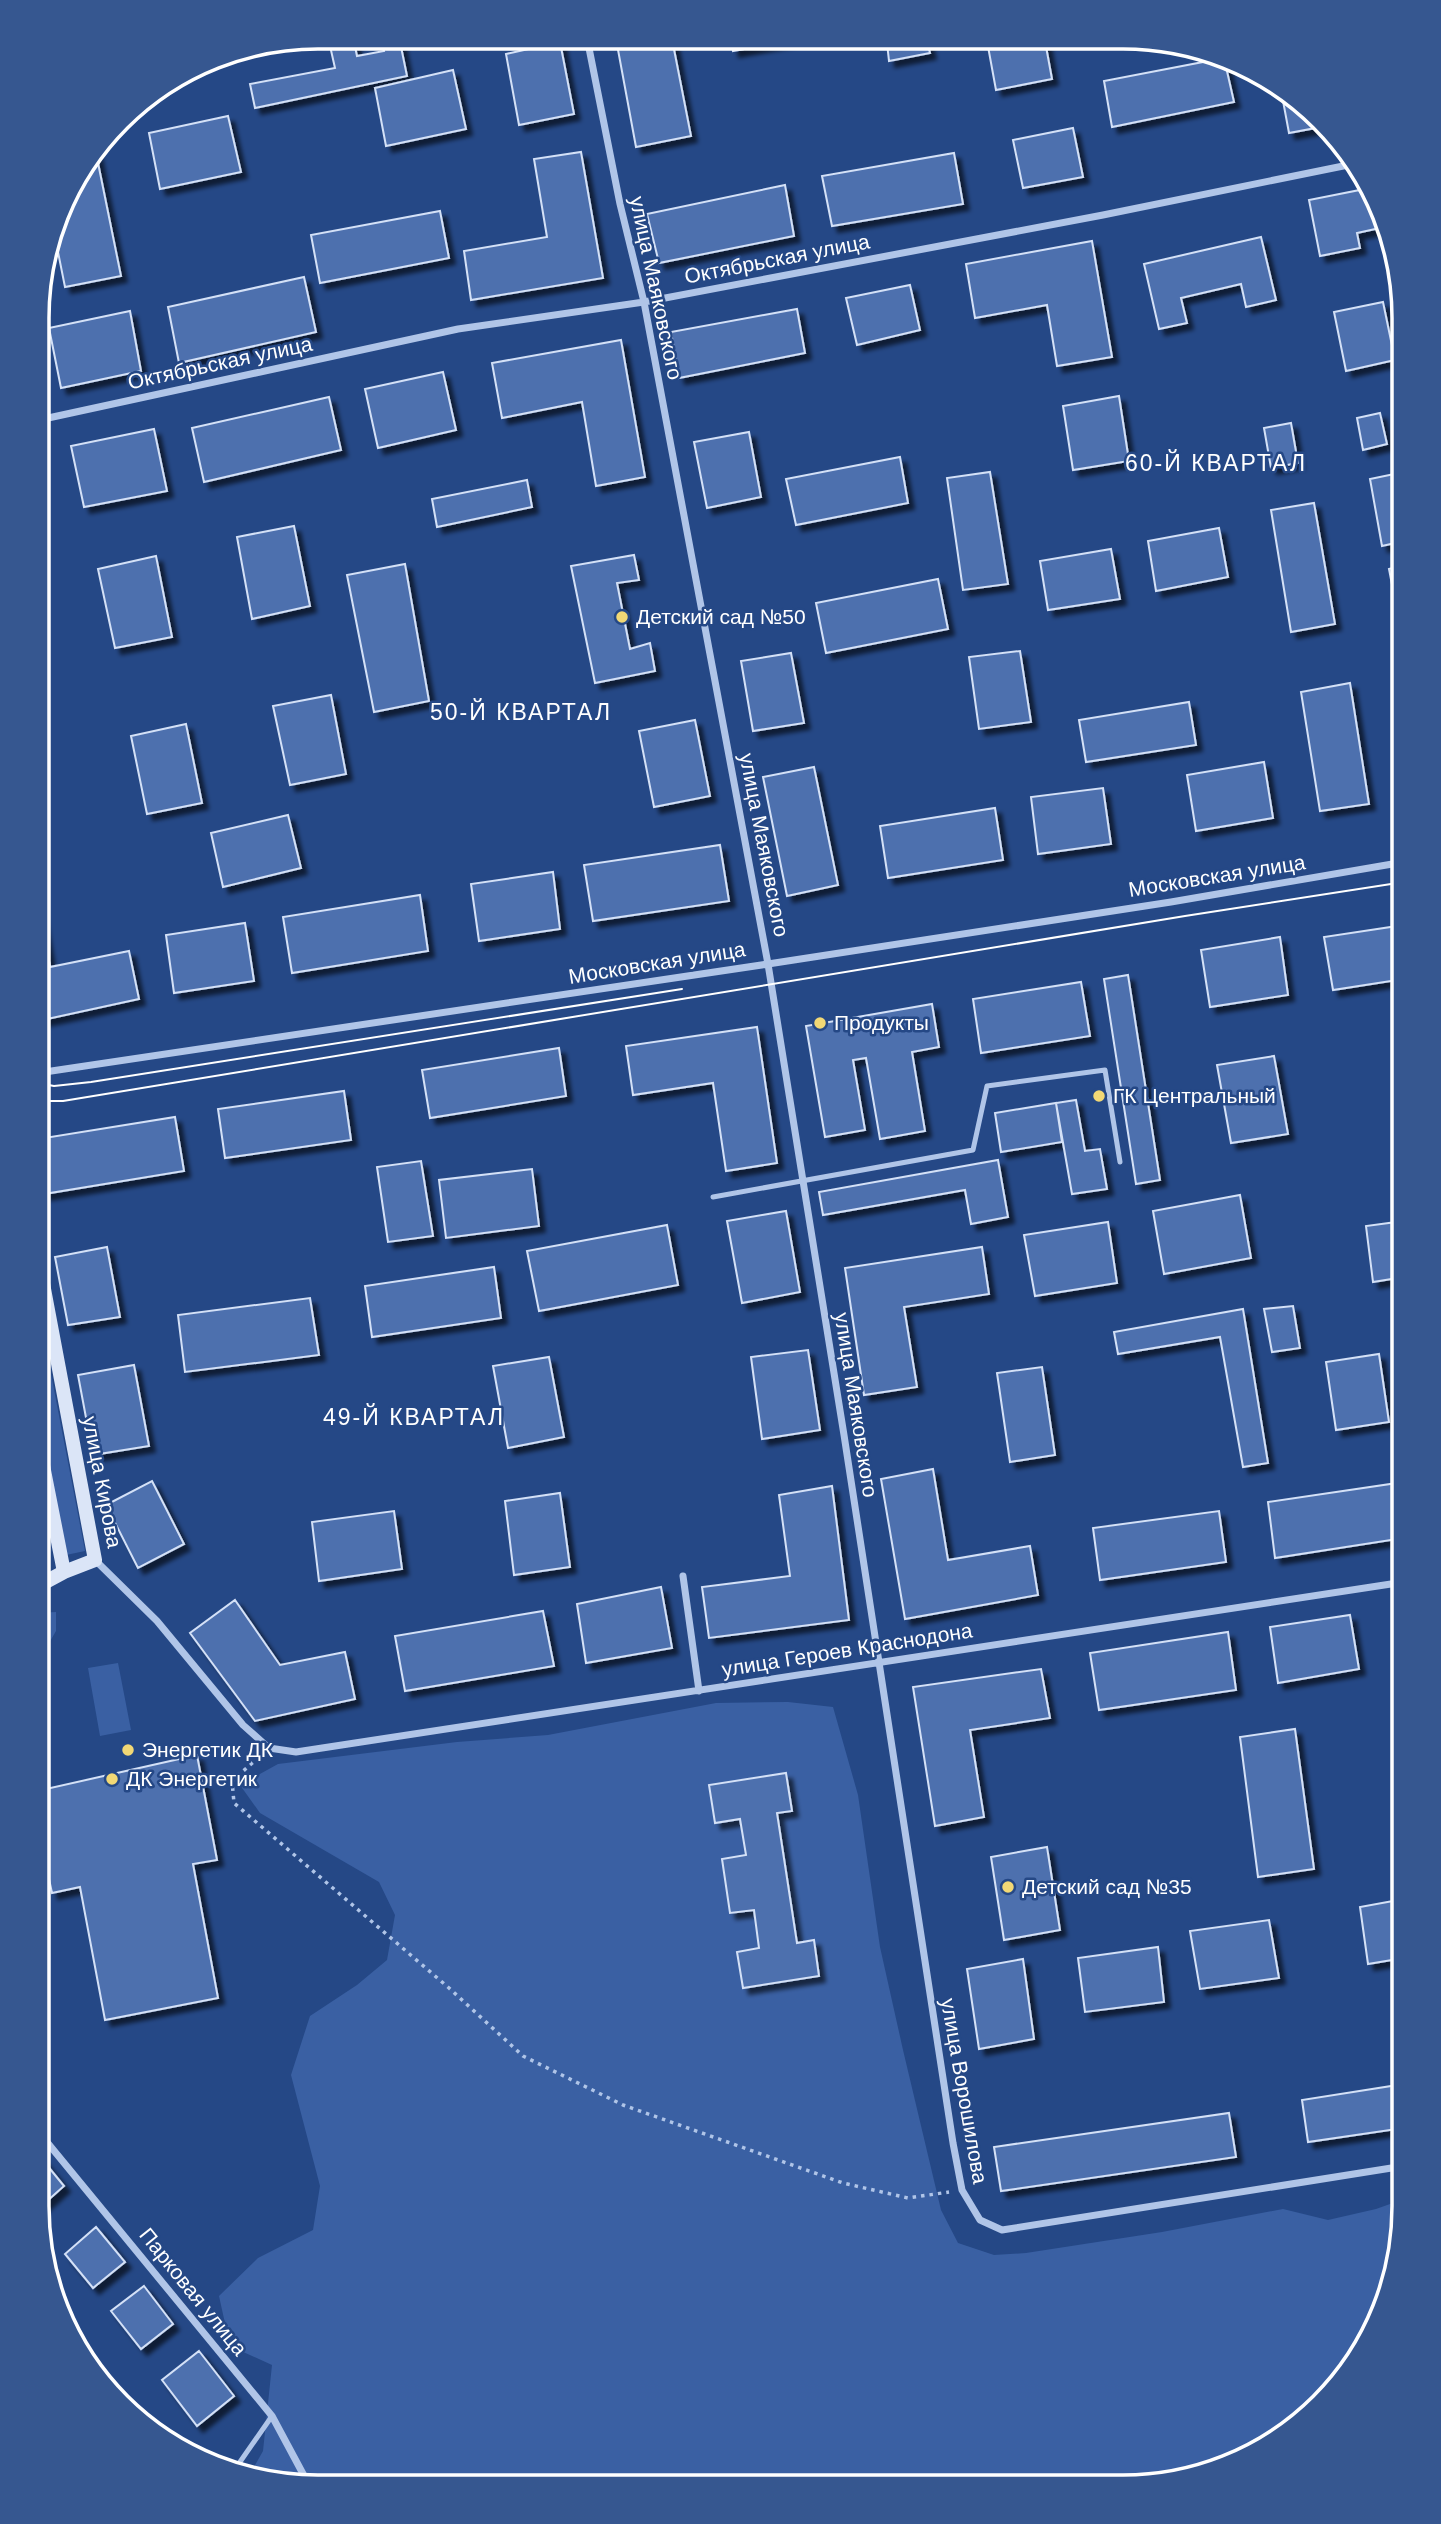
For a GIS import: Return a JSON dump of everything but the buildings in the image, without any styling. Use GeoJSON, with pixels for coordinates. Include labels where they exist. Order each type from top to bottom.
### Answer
{"type":"FeatureCollection","features":[{"type":"Feature","properties":{"kind":"street","name":"улица Маяковского"},"geometry":{"type":"LineString","coordinates":[[589,49],[620,204],[644,302],[768,964],[878,1663]]}},
{"type":"Feature","properties":{"kind":"street","name":"Октябрьская улица"},"geometry":{"type":"LineString","coordinates":[[49,418],[458,329],[644,302],[1103,215],[1345,166]]}},
{"type":"Feature","properties":{"kind":"street","name":"Московская улица"},"geometry":{"type":"LineString","coordinates":[[49,1071],[1171,902],[1392,864]]}},
{"type":"Feature","properties":{"kind":"street","name":"улица Кирова"},"geometry":{"type":"LineString","coordinates":[[49,1315],[95,1560],[157,1621],[243,1725],[269,1748]]}},
{"type":"Feature","properties":{"kind":"street"},"geometry":{"type":"LineString","coordinates":[[49,1496],[64,1572]]}},
{"type":"Feature","properties":{"kind":"street"},"geometry":{"type":"LineString","coordinates":[[49,1580],[95,1560]]}},
{"type":"Feature","properties":{"kind":"street"},"geometry":{"type":"LineString","coordinates":[[683,1576],[699,1691]]}},
{"type":"Feature","properties":{"kind":"street","name":"улица Героев Краснодона"},"geometry":{"type":"LineString","coordinates":[[269,1748],[296,1752],[1392,1584]]}},
{"type":"Feature","properties":{"kind":"street","name":"улица Ворошилова"},"geometry":{"type":"LineString","coordinates":[[878,1663],[962,2190],[980,2220],[1002,2230],[1392,2167]]}},
{"type":"Feature","properties":{"kind":"street","name":"Парковая улица"},"geometry":{"type":"LineString","coordinates":[[49,2145],[272,2416],[303,2474]]}},
{"type":"Feature","properties":{"kind":"lane"},"geometry":{"type":"LineString","coordinates":[[713,1197],[973,1150],[987,1086],[1105,1070],[1120,1162]]}},
{"type":"Feature","properties":{"kind":"lane"},"geometry":{"type":"LineString","coordinates":[[239,2463],[272,2416]]}},
{"type":"Feature","properties":{"kind":"path"},"geometry":{"type":"LineString","coordinates":[[269,1748],[232,1781],[234,1803],[450,1988],[523,2056],[623,2105],[843,2183],[908,2198],[962,2190]]}},
{"type":"Feature","properties":{"kind":"shaded area"},"geometry":{"type":"Polygon","coordinates":[[[49,1363],[85,1551],[66,1555],[49,1466],[49,1363]]]}},
{"type":"Feature","properties":{"kind":"shaded area"},"geometry":{"type":"Polygon","coordinates":[[[49,1612],[56,1612],[56,1631],[49,1643],[49,1612]]]}},
{"type":"Feature","properties":{"kind":"shaded area"},"geometry":{"type":"Polygon","coordinates":[[[118,1663],[131,1730],[100,1736],[88,1668],[118,1663]]]}},
{"type":"Feature","properties":{"kind":"shaded area"},"geometry":{"type":"Polygon","coordinates":[[[788,1702],[833,1707],[858,1795],[880,1947],[903,2050],[941,2210],[958,2243],[994,2255],[1026,2253],[1162,2232],[1283,2209],[1328,2220],[1392,2203],[1387,2259],[1372,2309],[1347,2356],[1301,2408],[1273,2430],[1226,2455],[1176,2470],[1141,2474],[318,2475],[283,2473],[254,2467],[263,2451],[272,2365],[230,2346],[219,2296],[258,2258],[313,2230],[320,2186],[291,2075],[310,2016],[357,1985],[387,1960],[395,1915],[379,1882],[260,1813],[240,1785],[278,1764],[457,1742],[548,1735],[716,1703],[788,1702]]]}},
{"type":"Feature","properties":{"kind":"tram line"},"geometry":{"type":"LineString","coordinates":[[49,1101],[63,1101],[1392,884]]}},
{"type":"Feature","properties":{"kind":"tram line"},"geometry":{"type":"LineString","coordinates":[[49,1085],[91,1082],[682,989]]}},
{"type":"Feature","properties":{"kind":"place","name":"Детский сад №50"},"geometry":{"type":"Point","coordinates":[622,617]}},
{"type":"Feature","properties":{"kind":"place","name":"Продукты"},"geometry":{"type":"Point","coordinates":[820,1023]}},
{"type":"Feature","properties":{"kind":"place","name":"ГК Центральный"},"geometry":{"type":"Point","coordinates":[1099,1096]}},
{"type":"Feature","properties":{"kind":"place","name":"Энергетик ДК"},"geometry":{"type":"Point","coordinates":[128,1750]}},
{"type":"Feature","properties":{"kind":"place","name":"ДК Энергетик"},"geometry":{"type":"Point","coordinates":[112,1779]}},
{"type":"Feature","properties":{"kind":"place","name":"Детский сад №35"},"geometry":{"type":"Point","coordinates":[1008,1887]}},
{"type":"Feature","properties":{"kind":"district","name":"60-Й КВАРТАЛ"},"geometry":{"type":"Point","coordinates":[1216,463]}},
{"type":"Feature","properties":{"kind":"district","name":"50-Й КВАРТАЛ"},"geometry":{"type":"Point","coordinates":[521,712]}},
{"type":"Feature","properties":{"kind":"district","name":"49-Й КВАРТАЛ"},"geometry":{"type":"Point","coordinates":[414,1417]}}]}
